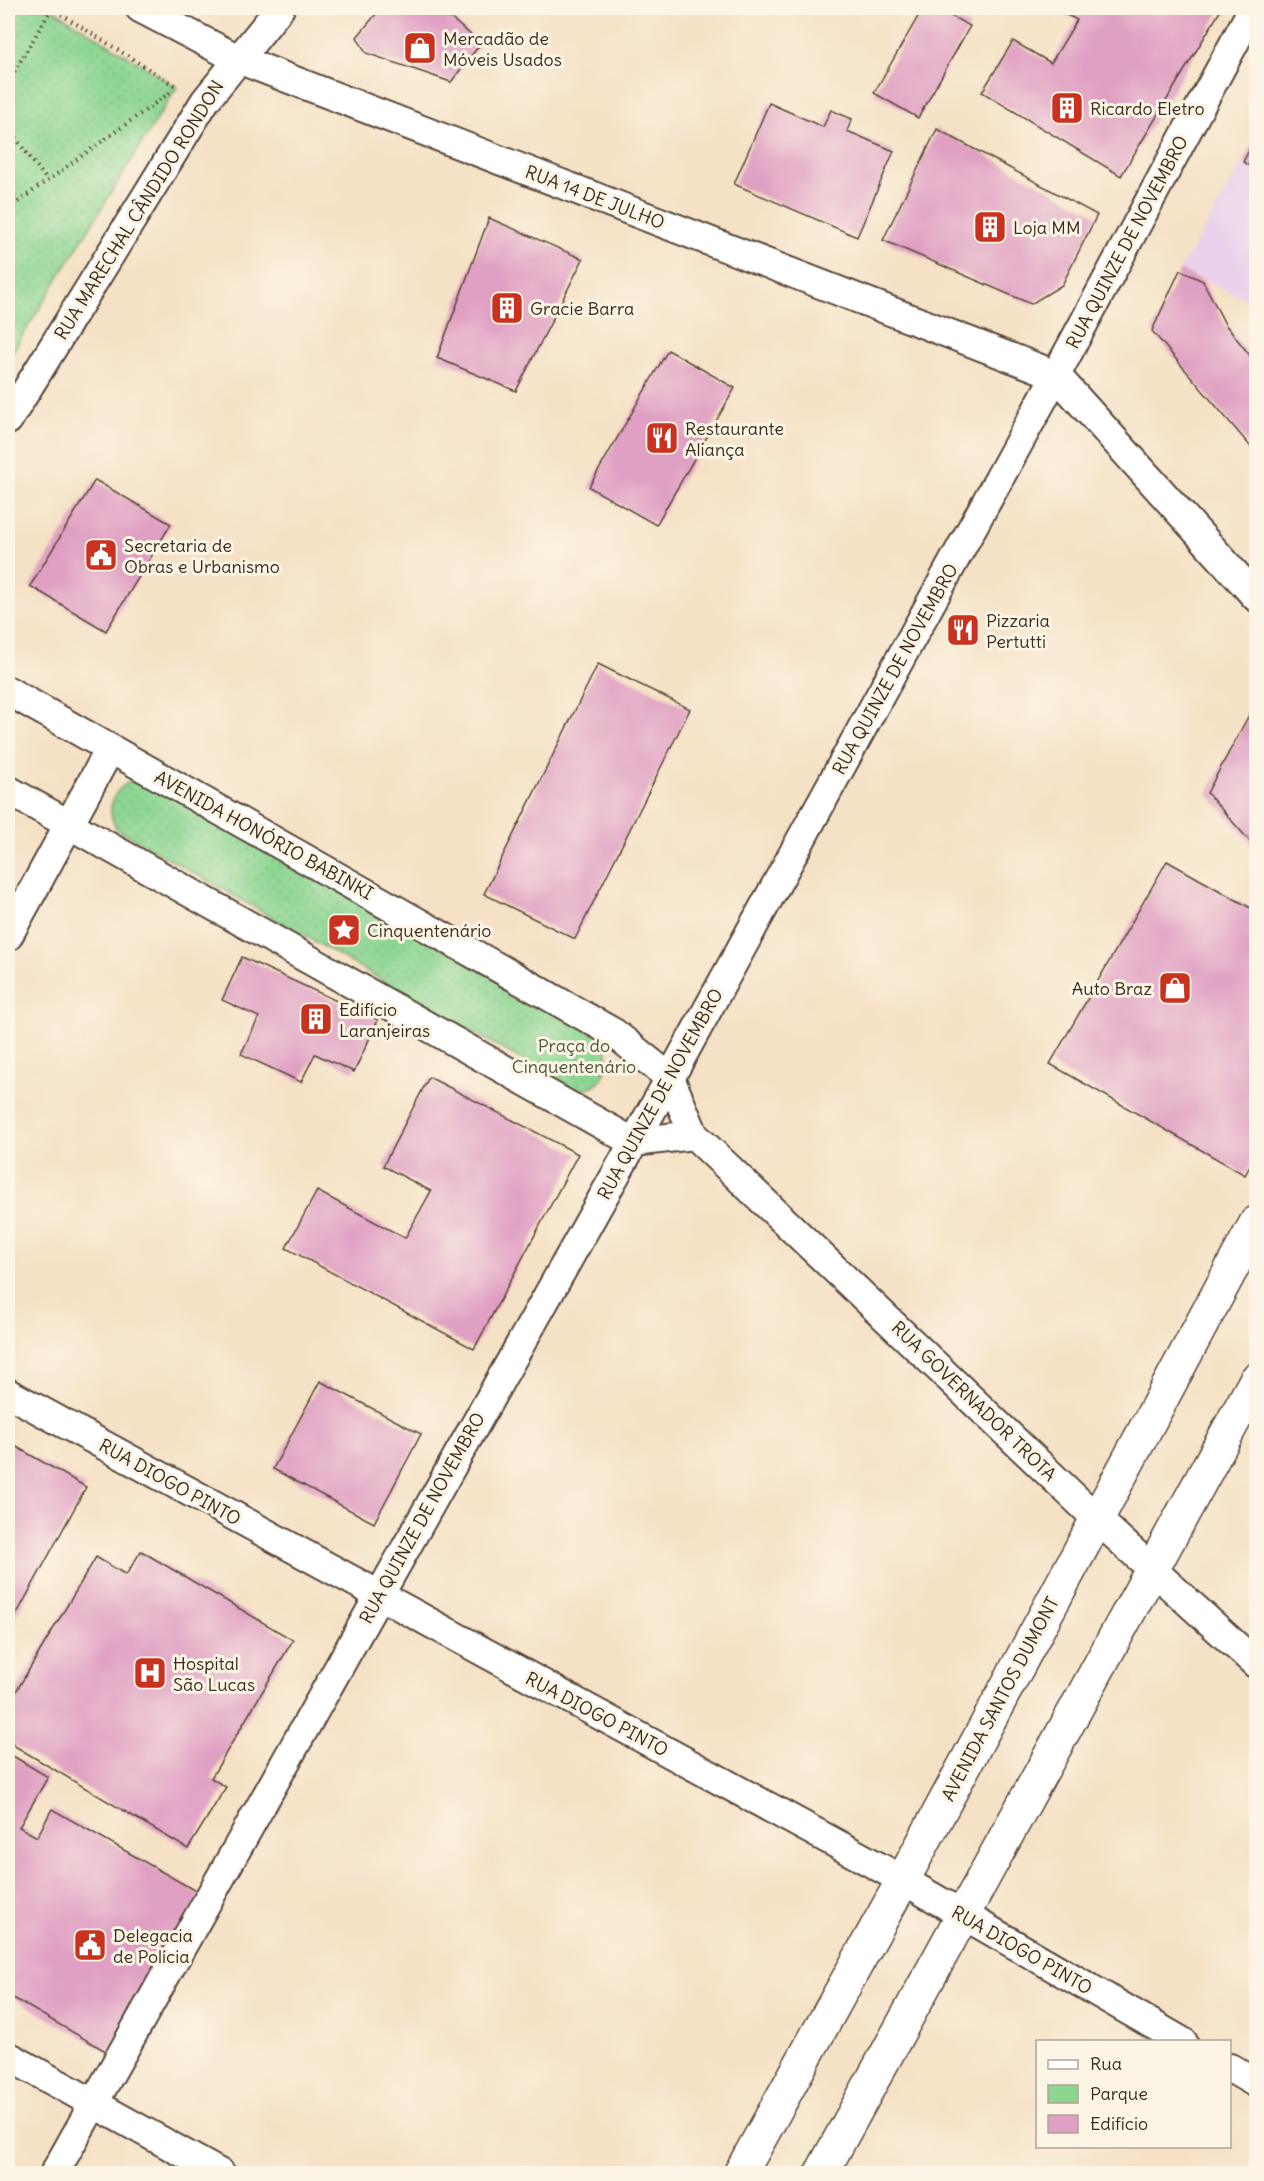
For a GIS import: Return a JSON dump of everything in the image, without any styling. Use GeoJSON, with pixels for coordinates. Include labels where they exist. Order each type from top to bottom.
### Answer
{"type":"FeatureCollection","features":[{"type":"Feature","properties":{"kind":"main road","name":"AVENIDA SANTOS DUMONT"},"geometry":{"type":"LineString","coordinates":[[740,2174],[903,1880],[1096,1518],[1257,1223]]}},
{"type":"Feature","properties":{"kind":"main road"},"geometry":{"type":"LineString","coordinates":[[821,2174],[1152,1567],[1257,1380]]}},
{"type":"Feature","properties":{"kind":"street","name":"RUA 14 DE JULHO"},"geometry":{"type":"LineString","coordinates":[[140,8],[238,59],[1056,375]]}},
{"type":"Feature","properties":{"kind":"street","name":"RUA MARECHAL CÂNDIDO RONDON"},"geometry":{"type":"LineString","coordinates":[[8,420],[205,101],[280,8]]}},
{"type":"Feature","properties":{"kind":"street","name":"RUA QUINZE DE NOVEMBRO"},"geometry":{"type":"LineString","coordinates":[[54,2174],[670,1078],[1056,375],[1253,8]]}},
{"type":"Feature","properties":{"kind":"street"},"geometry":{"type":"LineString","coordinates":[[1056,375],[1257,597]]}},
{"type":"Feature","properties":{"kind":"street","name":"AVENIDA HONÓRIO BABINKI"},"geometry":{"type":"LineString","coordinates":[[8,691],[614,1033],[670,1078]]}},
{"type":"Feature","properties":{"kind":"street"},"geometry":{"type":"LineString","coordinates":[[8,936],[110,749]]}},
{"type":"Feature","properties":{"kind":"street"},"geometry":{"type":"LineString","coordinates":[[8,790],[633,1142],[694,1135]]}},
{"type":"Feature","properties":{"kind":"street","name":"RUA GOVERNADOR TROTA"},"geometry":{"type":"LineString","coordinates":[[670,1078],[694,1135],[1096,1518],[1257,1664]]}},
{"type":"Feature","properties":{"kind":"street","name":"RUA DIOGO PINTO"},"geometry":{"type":"LineString","coordinates":[[8,1393],[903,1880],[1179,2040]]}},
{"type":"Feature","properties":{"kind":"street"},"geometry":{"type":"LineString","coordinates":[[8,2056],[221,2174]]}},
{"type":"Feature","properties":{"kind":"street"},"geometry":{"type":"LineString","coordinates":[[1231,2069],[1257,2083]]}},
{"type":"Feature","properties":{"kind":"path"},"geometry":{"type":"LineString","coordinates":[[8,82],[52,8],[177,87],[8,208]]}},
{"type":"Feature","properties":{"kind":"path"},"geometry":{"type":"LineString","coordinates":[[8,128],[47,180]]}},
{"type":"Feature","properties":{"kind":"shaded area"},"geometry":{"type":"Polygon","coordinates":[[[1243,162],[1256,170],[1256,303],[1180,270],[1243,162]]]}},
{"type":"Feature","properties":{"kind":"green space"},"geometry":{"type":"Polygon","coordinates":[[[8,8],[51,8],[177,87],[8,359],[8,8]]]}},
{"type":"Feature","properties":{"kind":"green space","name":"Praça do Cinquentenário"},"geometry":{"type":"Polygon","coordinates":[[[133,780],[146,780],[600,1035],[607,1055],[605,1073],[593,1085],[584,1089],[573,1089],[117,829],[113,822],[111,807],[120,789],[133,780]]]}},
{"type":"Feature","properties":{"kind":"building","name":"Mercadão de Móveis Usados"},"geometry":{"type":"Polygon","coordinates":[[[381,8],[438,8],[481,43],[451,82],[366,53],[357,37],[381,8]]]}},
{"type":"Feature","properties":{"kind":"building"},"geometry":{"type":"Polygon","coordinates":[[[923,8],[936,8],[970,26],[918,118],[874,93],[923,8]]]}},
{"type":"Feature","properties":{"kind":"building"},"geometry":{"type":"Polygon","coordinates":[[[1053,8],[1222,8],[1121,176],[982,92],[1013,41],[1051,63],[1077,20],[1053,8]]]}},
{"type":"Feature","properties":{"kind":"building"},"geometry":{"type":"Polygon","coordinates":[[[769,103],[823,127],[831,110],[852,119],[847,131],[894,151],[857,237],[734,184],[769,103]]]}},
{"type":"Feature","properties":{"kind":"building","name":"Loja MM"},"geometry":{"type":"Polygon","coordinates":[[[937,129],[1097,215],[1062,285],[1031,304],[883,240],[937,129]]]}},
{"type":"Feature","properties":{"kind":"building"},"geometry":{"type":"Polygon","coordinates":[[[1256,137],[1256,170],[1243,162],[1256,137]]]}},
{"type":"Feature","properties":{"kind":"building","name":"Gracie Barra"},"geometry":{"type":"Polygon","coordinates":[[[489,218],[583,259],[516,391],[437,358],[489,218]]]}},
{"type":"Feature","properties":{"kind":"building"},"geometry":{"type":"Polygon","coordinates":[[[1180,270],[1203,281],[1225,324],[1256,363],[1256,453],[1152,331],[1180,270]]]}},
{"type":"Feature","properties":{"kind":"building","name":"Restaurante Aliança"},"geometry":{"type":"Polygon","coordinates":[[[668,350],[735,388],[656,525],[589,487],[668,350]]]}},
{"type":"Feature","properties":{"kind":"building","name":"Secretaria de Obras e Urbanismo"},"geometry":{"type":"Polygon","coordinates":[[[95,480],[171,524],[106,631],[30,586],[95,480]]]}},
{"type":"Feature","properties":{"kind":"building"},"geometry":{"type":"Polygon","coordinates":[[[598,664],[690,709],[575,939],[484,894],[598,664]]]}},
{"type":"Feature","properties":{"kind":"building"},"geometry":{"type":"Polygon","coordinates":[[[1256,702],[1256,848],[1207,793],[1256,702]]]}},
{"type":"Feature","properties":{"kind":"building","name":"Auto Braz"},"geometry":{"type":"Polygon","coordinates":[[[1167,861],[1256,911],[1256,1155],[1245,1175],[1050,1064],[1167,861]]]}},
{"type":"Feature","properties":{"kind":"building","name":"Edifício Laranjeiras"},"geometry":{"type":"Polygon","coordinates":[[[242,957],[378,1020],[354,1072],[315,1054],[301,1082],[241,1054],[259,1017],[222,1000],[242,957]]]}},
{"type":"Feature","properties":{"kind":"building"},"geometry":{"type":"Polygon","coordinates":[[[429,1077],[578,1154],[474,1349],[286,1248],[317,1191],[405,1238],[431,1191],[383,1166],[429,1077]]]}},
{"type":"Feature","properties":{"kind":"building"},"geometry":{"type":"Polygon","coordinates":[[[320,1381],[421,1434],[374,1523],[273,1469],[320,1381]]]}},
{"type":"Feature","properties":{"kind":"building"},"geometry":{"type":"Polygon","coordinates":[[[8,1442],[86,1487],[8,1630],[8,1442]]]}},
{"type":"Feature","properties":{"kind":"building","name":"Hospital São Lucas"},"geometry":{"type":"Polygon","coordinates":[[[141,1551],[293,1640],[211,1778],[226,1787],[188,1849],[8,1742],[8,1705],[96,1557],[126,1575],[141,1551]]]}},
{"type":"Feature","properties":{"kind":"building","name":"Delegacia de Polícia"},"geometry":{"type":"Polygon","coordinates":[[[8,1753],[48,1777],[19,1827],[37,1837],[52,1809],[201,1894],[109,2053],[8,1995],[8,1753]]]}},
{"type":"Feature","properties":{"kind":"place","name":"Mercadão de Móveis Usados"},"geometry":{"type":"Point","coordinates":[420,48]}},
{"type":"Feature","properties":{"kind":"place","name":"Ricardo Eletro"},"geometry":{"type":"Point","coordinates":[1067,108]}},
{"type":"Feature","properties":{"kind":"place","name":"Loja MM"},"geometry":{"type":"Point","coordinates":[990,227]}},
{"type":"Feature","properties":{"kind":"place","name":"Gracie Barra"},"geometry":{"type":"Point","coordinates":[507,308]}},
{"type":"Feature","properties":{"kind":"place","name":"Restaurante Aliança"},"geometry":{"type":"Point","coordinates":[662,438]}},
{"type":"Feature","properties":{"kind":"place","name":"Secretaria de Obras e Urbanismo"},"geometry":{"type":"Point","coordinates":[101,555]}},
{"type":"Feature","properties":{"kind":"place","name":"Pizzaria Pertutti"},"geometry":{"type":"Point","coordinates":[963,630]}},
{"type":"Feature","properties":{"kind":"place","name":"Cinquentenário"},"geometry":{"type":"Point","coordinates":[344,930]}},
{"type":"Feature","properties":{"kind":"place","name":"Auto Braz"},"geometry":{"type":"Point","coordinates":[1175,988]}},
{"type":"Feature","properties":{"kind":"place","name":"Edifício Laranjeiras"},"geometry":{"type":"Point","coordinates":[316,1019]}},
{"type":"Feature","properties":{"kind":"place","name":"Hospital São Lucas"},"geometry":{"type":"Point","coordinates":[150,1673]}},
{"type":"Feature","properties":{"kind":"place","name":"Delegacia de Polícia"},"geometry":{"type":"Point","coordinates":[90,1945]}}]}
